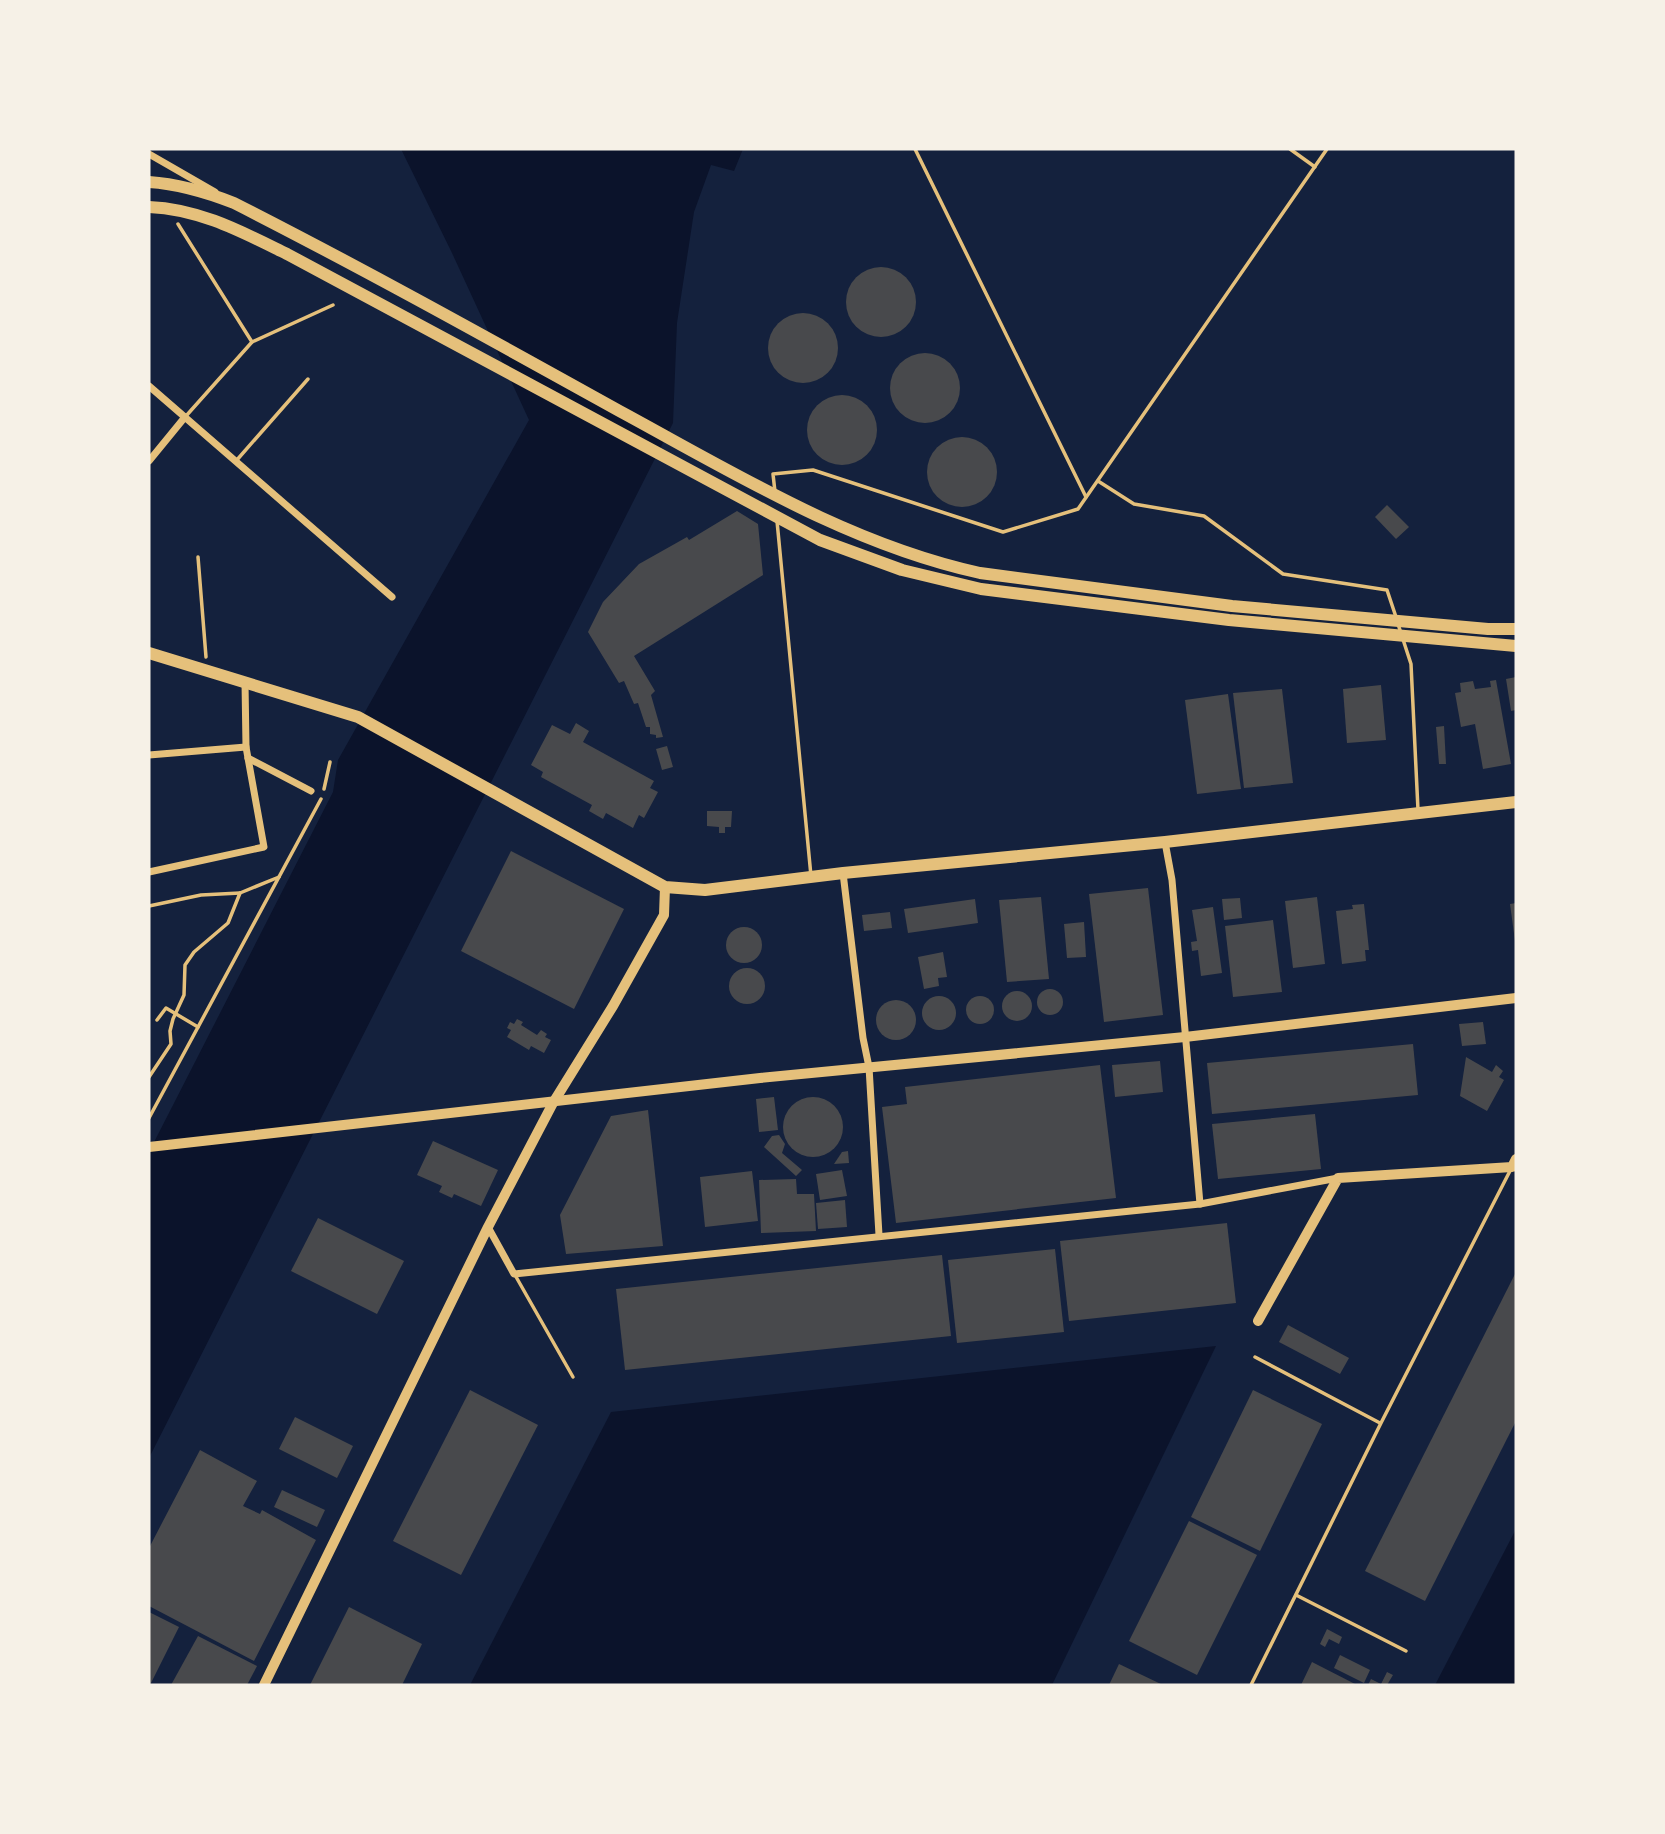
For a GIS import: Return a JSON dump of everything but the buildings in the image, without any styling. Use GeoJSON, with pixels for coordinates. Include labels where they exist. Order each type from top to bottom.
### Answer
{"type":"FeatureCollection","features":[{"type":"Feature","properties":{"kind":"highway"},"geometry":{"type":"LineString","coordinates":[[149,181],[172,183],[234,203],[403,292],[747,481],[828,522],[939,564],[980,573],[1232,606],[1488,629],[1516,629]]}},
{"type":"Feature","properties":{"kind":"highway"},"geometry":{"type":"LineString","coordinates":[[149,207],[196,214],[226,224],[287,254],[820,540],[902,570],[940,581],[1009,593],[1229,620],[1516,646]]}},
{"type":"Feature","properties":{"kind":"highway"},"geometry":{"type":"LineString","coordinates":[[149,653],[358,717],[665,887],[705,890],[1516,802]]}},
{"type":"Feature","properties":{"kind":"main road"},"geometry":{"type":"LineString","coordinates":[[1258,1321],[1338,1178],[1515,1165]]}},
{"type":"Feature","properties":{"kind":"street"},"geometry":{"type":"LineString","coordinates":[[149,153],[234,203]]}},
{"type":"Feature","properties":{"kind":"street"},"geometry":{"type":"LineString","coordinates":[[149,386],[392,597]]}},
{"type":"Feature","properties":{"kind":"street"},"geometry":{"type":"LineString","coordinates":[[149,461],[185,417]]}},
{"type":"Feature","properties":{"kind":"street"},"geometry":{"type":"LineString","coordinates":[[149,872],[264,847],[246,747],[245,682]]}},
{"type":"Feature","properties":{"kind":"street"},"geometry":{"type":"LineString","coordinates":[[149,755],[246,747]]}},
{"type":"Feature","properties":{"kind":"street"},"geometry":{"type":"LineString","coordinates":[[248,758],[311,791]]}},
{"type":"Feature","properties":{"kind":"street"},"geometry":{"type":"LineString","coordinates":[[1165,842],[1172,880],[1200,1204]]}},
{"type":"Feature","properties":{"kind":"street"},"geometry":{"type":"LineString","coordinates":[[843,873],[869,1067],[879,1235]]}},
{"type":"Feature","properties":{"kind":"street"},"geometry":{"type":"LineString","coordinates":[[264,1685],[488,1227],[553,1103],[613,1006],[664,915],[665,887]]}},
{"type":"Feature","properties":{"kind":"street"},"geometry":{"type":"LineString","coordinates":[[149,1147],[869,1067],[1185,1037],[1516,998]]}},
{"type":"Feature","properties":{"kind":"street"},"geometry":{"type":"LineString","coordinates":[[488,1227],[514,1274],[1200,1204],[1338,1178]]}},
{"type":"Feature","properties":{"kind":"lane"},"geometry":{"type":"LineString","coordinates":[[915,149],[1086,497]]}},
{"type":"Feature","properties":{"kind":"lane"},"geometry":{"type":"LineString","coordinates":[[1290,149],[1315,167]]}},
{"type":"Feature","properties":{"kind":"lane"},"geometry":{"type":"LineString","coordinates":[[775,502],[773,474],[813,470],[1003,532],[1078,509],[1327,149]]}},
{"type":"Feature","properties":{"kind":"lane"},"geometry":{"type":"LineString","coordinates":[[178,224],[252,342]]}},
{"type":"Feature","properties":{"kind":"lane"},"geometry":{"type":"LineString","coordinates":[[185,417],[252,342],[333,306]]}},
{"type":"Feature","properties":{"kind":"lane"},"geometry":{"type":"LineString","coordinates":[[236,461],[308,379]]}},
{"type":"Feature","properties":{"kind":"lane"},"geometry":{"type":"LineString","coordinates":[[1097,481],[1134,504],[1204,516],[1283,574],[1387,590],[1411,664],[1418,813]]}},
{"type":"Feature","properties":{"kind":"lane"},"geometry":{"type":"LineString","coordinates":[[777,516],[811,877]]}},
{"type":"Feature","properties":{"kind":"lane"},"geometry":{"type":"LineString","coordinates":[[1251,1685],[1381,1423],[1515,1165]]}},
{"type":"Feature","properties":{"kind":"lane"},"geometry":{"type":"LineString","coordinates":[[514,1274],[573,1377]]}},
{"type":"Feature","properties":{"kind":"lane"},"geometry":{"type":"LineString","coordinates":[[1255,1357],[1381,1423]]}},
{"type":"Feature","properties":{"kind":"lane"},"geometry":{"type":"LineString","coordinates":[[1296,1595],[1406,1651]]}},
{"type":"Feature","properties":{"kind":"path"},"geometry":{"type":"LineString","coordinates":[[198,557],[207,670]]}},
{"type":"Feature","properties":{"kind":"path"},"geometry":{"type":"LineString","coordinates":[[149,1116],[323,795],[330,762]]}},
{"type":"Feature","properties":{"kind":"path"},"geometry":{"type":"LineString","coordinates":[[149,906],[201,895],[240,893],[279,877]]}},
{"type":"Feature","properties":{"kind":"path"},"geometry":{"type":"LineString","coordinates":[[149,1077],[171,1044],[170,1031],[184,995],[186,965],[194,952],[229,923],[240,893]]}},
{"type":"Feature","properties":{"kind":"path"},"geometry":{"type":"LineString","coordinates":[[157,1020],[166,1008],[198,1027]]}},
{"type":"Feature","properties":{"kind":"water"},"geometry":{"type":"Polygon","coordinates":[[[401,149],[743,149],[734,171],[711,165],[694,212],[677,323],[673,423],[149,1458],[149,1152],[333,792],[338,760],[529,420],[401,149]]]}},
{"type":"Feature","properties":{"kind":"water"},"geometry":{"type":"Polygon","coordinates":[[[1216,1346],[1052,1685],[470,1685],[611,1412],[1216,1346]]]}},
{"type":"Feature","properties":{"kind":"water"},"geometry":{"type":"Polygon","coordinates":[[[1516,1529],[1516,1685],[1435,1685],[1516,1529]]]}}]}
